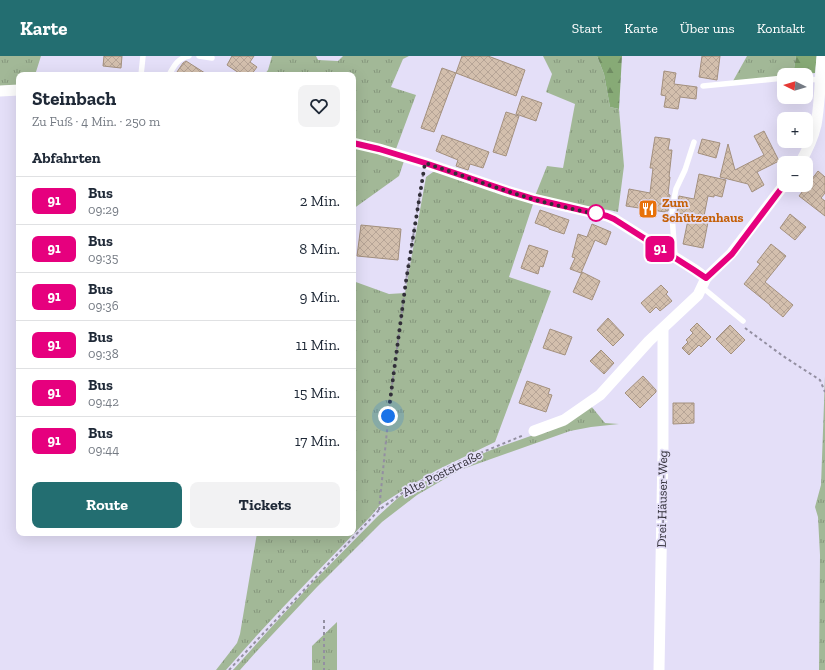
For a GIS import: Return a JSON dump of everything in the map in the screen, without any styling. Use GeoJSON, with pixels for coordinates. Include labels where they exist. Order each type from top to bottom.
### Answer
{"type":"FeatureCollection","features":[{"type":"Feature","properties":{"kind":"street"},"geometry":{"type":"LineString","coordinates":[[804,156],[811,143],[816,125],[822,56]]}},
{"type":"Feature","properties":{"kind":"street"},"geometry":{"type":"LineString","coordinates":[[0,91],[16,90]]}},
{"type":"Feature","properties":{"kind":"street"},"geometry":{"type":"LineString","coordinates":[[356,144],[425,163],[534,199],[607,216],[675,258],[704,282]]}},
{"type":"Feature","properties":{"kind":"street"},"geometry":{"type":"LineString","coordinates":[[534,431],[564,420],[600,395],[649,341],[698,295],[704,282],[732,254],[779,192]]}},
{"type":"Feature","properties":{"kind":"street","name":"Drei-Häuser-Weg"},"geometry":{"type":"LineString","coordinates":[[660,670],[663,329]]}},
{"type":"Feature","properties":{"kind":"lane"},"geometry":{"type":"LineString","coordinates":[[142,72],[143,56]]}},
{"type":"Feature","properties":{"kind":"lane"},"geometry":{"type":"LineString","coordinates":[[171,72],[179,59],[189,56]]}},
{"type":"Feature","properties":{"kind":"lane"},"geometry":{"type":"LineString","coordinates":[[199,56],[212,58]]}},
{"type":"Feature","properties":{"kind":"lane"},"geometry":{"type":"LineString","coordinates":[[703,86],[777,79]]}},
{"type":"Feature","properties":{"kind":"lane"},"geometry":{"type":"LineString","coordinates":[[813,80],[820,80]]}},
{"type":"Feature","properties":{"kind":"lane"},"geometry":{"type":"LineString","coordinates":[[675,258],[672,216],[673,204],[676,189],[694,142]]}},
{"type":"Feature","properties":{"kind":"lane"},"geometry":{"type":"LineString","coordinates":[[704,282],[743,321]]}},
{"type":"Feature","properties":{"kind":"path"},"geometry":{"type":"LineString","coordinates":[[379,510],[390,401],[406,281],[425,163]]}},
{"type":"Feature","properties":{"kind":"path"},"geometry":{"type":"LineString","coordinates":[[743,321],[742,325],[820,380],[825,392]]}},
{"type":"Feature","properties":{"kind":"path","name":"Alte Poststraße"},"geometry":{"type":"LineString","coordinates":[[356,535],[379,510],[412,486],[456,464],[534,431]]}},
{"type":"Feature","properties":{"kind":"path","name":"Alte Poststraße"},"geometry":{"type":"LineString","coordinates":[[229,670],[355,536]]}},
{"type":"Feature","properties":{"kind":"path"},"geometry":{"type":"LineString","coordinates":[[324,620],[324,670]]}},
{"type":"Feature","properties":{"kind":"green space"},"geometry":{"type":"Polygon","coordinates":[[[0,56],[41,56],[36,72],[16,72],[16,85],[0,86],[0,56]]]}},
{"type":"Feature","properties":{"kind":"green space"},"geometry":{"type":"Polygon","coordinates":[[[272,56],[316,56],[318,60],[338,61],[343,56],[409,56],[403,59],[391,87],[416,95],[396,149],[356,140],[356,72],[266,72],[272,56]]]}},
{"type":"Feature","properties":{"kind":"green space"},"geometry":{"type":"Polygon","coordinates":[[[543,56],[597,56],[604,74],[610,107],[619,109],[624,166],[618,212],[535,196],[547,166],[563,168],[575,104],[546,92],[552,74],[543,56]]]}},
{"type":"Feature","properties":{"kind":"green space"},"geometry":{"type":"Polygon","coordinates":[[[597,56],[622,56],[619,109],[610,107],[604,74],[597,56]]]}},
{"type":"Feature","properties":{"kind":"green space"},"geometry":{"type":"Polygon","coordinates":[[[747,56],[796,56],[794,68],[777,68],[777,77],[733,81],[747,56]]]}},
{"type":"Feature","properties":{"kind":"green space"},"geometry":{"type":"Polygon","coordinates":[[[796,56],[817,56],[815,73],[813,73],[813,68],[794,68],[796,56]]]}},
{"type":"Feature","properties":{"kind":"green space"},"geometry":{"type":"Polygon","coordinates":[[[356,148],[404,161],[399,176],[356,207],[356,148]]]}},
{"type":"Feature","properties":{"kind":"green space"},"geometry":{"type":"Polygon","coordinates":[[[433,172],[439,172],[533,204],[509,277],[551,291],[495,442],[437,470],[380,505],[356,531],[356,282],[389,294],[405,293],[426,177],[433,172]]]}},
{"type":"Feature","properties":{"kind":"green space"},"geometry":{"type":"Polygon","coordinates":[[[825,376],[825,670],[819,670],[820,555],[818,517],[815,507],[821,485],[825,376]]]}},
{"type":"Feature","properties":{"kind":"green space"},"geometry":{"type":"Polygon","coordinates":[[[591,406],[605,423],[619,424],[570,431],[460,470],[417,495],[382,522],[317,587],[240,670],[233,670],[312,583],[377,517],[399,497],[456,465],[491,450],[556,427],[591,406]]]}},
{"type":"Feature","properties":{"kind":"green space"},"geometry":{"type":"Polygon","coordinates":[[[256,536],[352,536],[279,611],[226,670],[216,670],[237,643],[240,634],[256,536]]]}},
{"type":"Feature","properties":{"kind":"green space"},"geometry":{"type":"Polygon","coordinates":[[[337,622],[337,670],[312,670],[312,646],[337,622]]]}},
{"type":"Feature","properties":{"kind":"building"},"geometry":{"type":"Polygon","coordinates":[[[104,56],[122,56],[121,68],[103,66],[104,56]]]}},
{"type":"Feature","properties":{"kind":"building"},"geometry":{"type":"Polygon","coordinates":[[[232,56],[254,56],[250,62],[257,67],[253,72],[238,72],[227,65],[232,56]]]}},
{"type":"Feature","properties":{"kind":"building"},"geometry":{"type":"Polygon","coordinates":[[[462,56],[488,56],[525,70],[516,96],[456,73],[462,56]]]}},
{"type":"Feature","properties":{"kind":"building"},"geometry":{"type":"Polygon","coordinates":[[[702,56],[720,56],[717,80],[699,77],[702,56]]]}},
{"type":"Feature","properties":{"kind":"building"},"geometry":{"type":"Polygon","coordinates":[[[186,61],[203,72],[177,72],[186,61]]]}},
{"type":"Feature","properties":{"kind":"building"},"geometry":{"type":"Polygon","coordinates":[[[442,68],[456,73],[434,132],[421,128],[442,68]]]}},
{"type":"Feature","properties":{"kind":"building"},"geometry":{"type":"Polygon","coordinates":[[[664,71],[676,73],[674,84],[697,87],[696,99],[680,97],[678,109],[664,107],[666,96],[661,95],[664,71]]]}},
{"type":"Feature","properties":{"kind":"building"},"geometry":{"type":"Polygon","coordinates":[[[522,96],[542,103],[536,121],[516,114],[522,96]]]}},
{"type":"Feature","properties":{"kind":"building"},"geometry":{"type":"Polygon","coordinates":[[[506,112],[519,116],[506,156],[493,152],[506,112]]]}},
{"type":"Feature","properties":{"kind":"building"},"geometry":{"type":"Polygon","coordinates":[[[764,131],[777,157],[777,162],[757,172],[764,185],[752,192],[748,184],[720,177],[728,144],[735,170],[764,155],[754,136],[764,131]]]}},
{"type":"Feature","properties":{"kind":"building"},"geometry":{"type":"Polygon","coordinates":[[[442,135],[489,152],[483,168],[470,164],[468,170],[456,166],[458,160],[436,151],[442,135]]]}},
{"type":"Feature","properties":{"kind":"building"},"geometry":{"type":"Polygon","coordinates":[[[655,137],[670,139],[668,150],[672,150],[668,194],[670,195],[668,211],[665,212],[626,206],[629,189],[650,193],[653,168],[650,168],[655,137]]]}},
{"type":"Feature","properties":{"kind":"building"},"geometry":{"type":"Polygon","coordinates":[[[702,139],[720,143],[716,158],[698,153],[702,139]]]}},
{"type":"Feature","properties":{"kind":"building"},"geometry":{"type":"Polygon","coordinates":[[[818,171],[825,177],[825,193],[821,198],[825,201],[825,216],[799,196],[802,192],[813,192],[813,178],[818,171]]]}},
{"type":"Feature","properties":{"kind":"building"},"geometry":{"type":"Polygon","coordinates":[[[699,174],[726,180],[722,197],[714,195],[714,197],[708,196],[704,216],[709,217],[703,248],[683,244],[689,215],[677,213],[679,196],[694,199],[699,174]]]}},
{"type":"Feature","properties":{"kind":"building"},"geometry":{"type":"Polygon","coordinates":[[[540,210],[569,220],[564,234],[535,223],[540,210]]]}},
{"type":"Feature","properties":{"kind":"building"},"geometry":{"type":"Polygon","coordinates":[[[790,214],[806,227],[795,240],[780,228],[790,214]]]}},
{"type":"Feature","properties":{"kind":"building"},"geometry":{"type":"Polygon","coordinates":[[[592,224],[611,232],[606,245],[595,240],[581,273],[570,269],[575,258],[572,257],[578,234],[587,237],[592,224]]]}},
{"type":"Feature","properties":{"kind":"building"},"geometry":{"type":"Polygon","coordinates":[[[361,225],[401,229],[398,260],[357,256],[361,225]]]}},
{"type":"Feature","properties":{"kind":"building"},"geometry":{"type":"Polygon","coordinates":[[[771,244],[786,256],[765,282],[793,305],[783,317],[744,284],[760,264],[757,262],[771,244]]]}},
{"type":"Feature","properties":{"kind":"building"},"geometry":{"type":"Polygon","coordinates":[[[529,245],[548,251],[543,267],[540,266],[538,274],[521,268],[529,245]]]}},
{"type":"Feature","properties":{"kind":"building"},"geometry":{"type":"Polygon","coordinates":[[[582,272],[600,281],[592,300],[573,292],[582,272]]]}},
{"type":"Feature","properties":{"kind":"building"},"geometry":{"type":"Polygon","coordinates":[[[661,285],[668,292],[666,294],[672,301],[660,311],[656,307],[650,313],[641,303],[661,285]]]}},
{"type":"Feature","properties":{"kind":"building"},"geometry":{"type":"Polygon","coordinates":[[[608,318],[624,335],[613,346],[597,330],[608,318]]]}},
{"type":"Feature","properties":{"kind":"building"},"geometry":{"type":"Polygon","coordinates":[[[697,323],[711,337],[701,347],[699,345],[689,355],[682,348],[688,342],[686,340],[693,333],[690,330],[697,323]]]}},
{"type":"Feature","properties":{"kind":"building"},"geometry":{"type":"Polygon","coordinates":[[[730,325],[745,340],[731,354],[716,339],[730,325]]]}},
{"type":"Feature","properties":{"kind":"building"},"geometry":{"type":"Polygon","coordinates":[[[550,329],[572,337],[565,355],[543,348],[550,329]]]}},
{"type":"Feature","properties":{"kind":"building"},"geometry":{"type":"Polygon","coordinates":[[[601,350],[614,363],[604,374],[590,361],[601,350]]]}},
{"type":"Feature","properties":{"kind":"building"},"geometry":{"type":"Polygon","coordinates":[[[643,376],[656,390],[656,392],[640,408],[625,393],[643,376]]]}},
{"type":"Feature","properties":{"kind":"building"},"geometry":{"type":"Polygon","coordinates":[[[527,381],[550,389],[548,394],[552,395],[546,412],[519,403],[527,381]]]}},
{"type":"Feature","properties":{"kind":"building"},"geometry":{"type":"Polygon","coordinates":[[[673,403],[694,403],[694,423],[673,424],[673,403]]]}},
{"type":"Feature","properties":{"kind":"bus line","name":"91"},"geometry":{"type":"LineString","coordinates":[[356,144],[425,163],[534,199],[607,216],[706,278],[732,254],[779,192]]}},
{"type":"Feature","properties":{"kind":"place","name":"Zum Schützenhaus"},"geometry":{"type":"Point","coordinates":[648,209]}},
{"type":"Feature","properties":{"kind":"route"},"geometry":{"type":"LineString","coordinates":[[388,416],[406,281],[425,163],[534,199],[596,213]]}}]}
